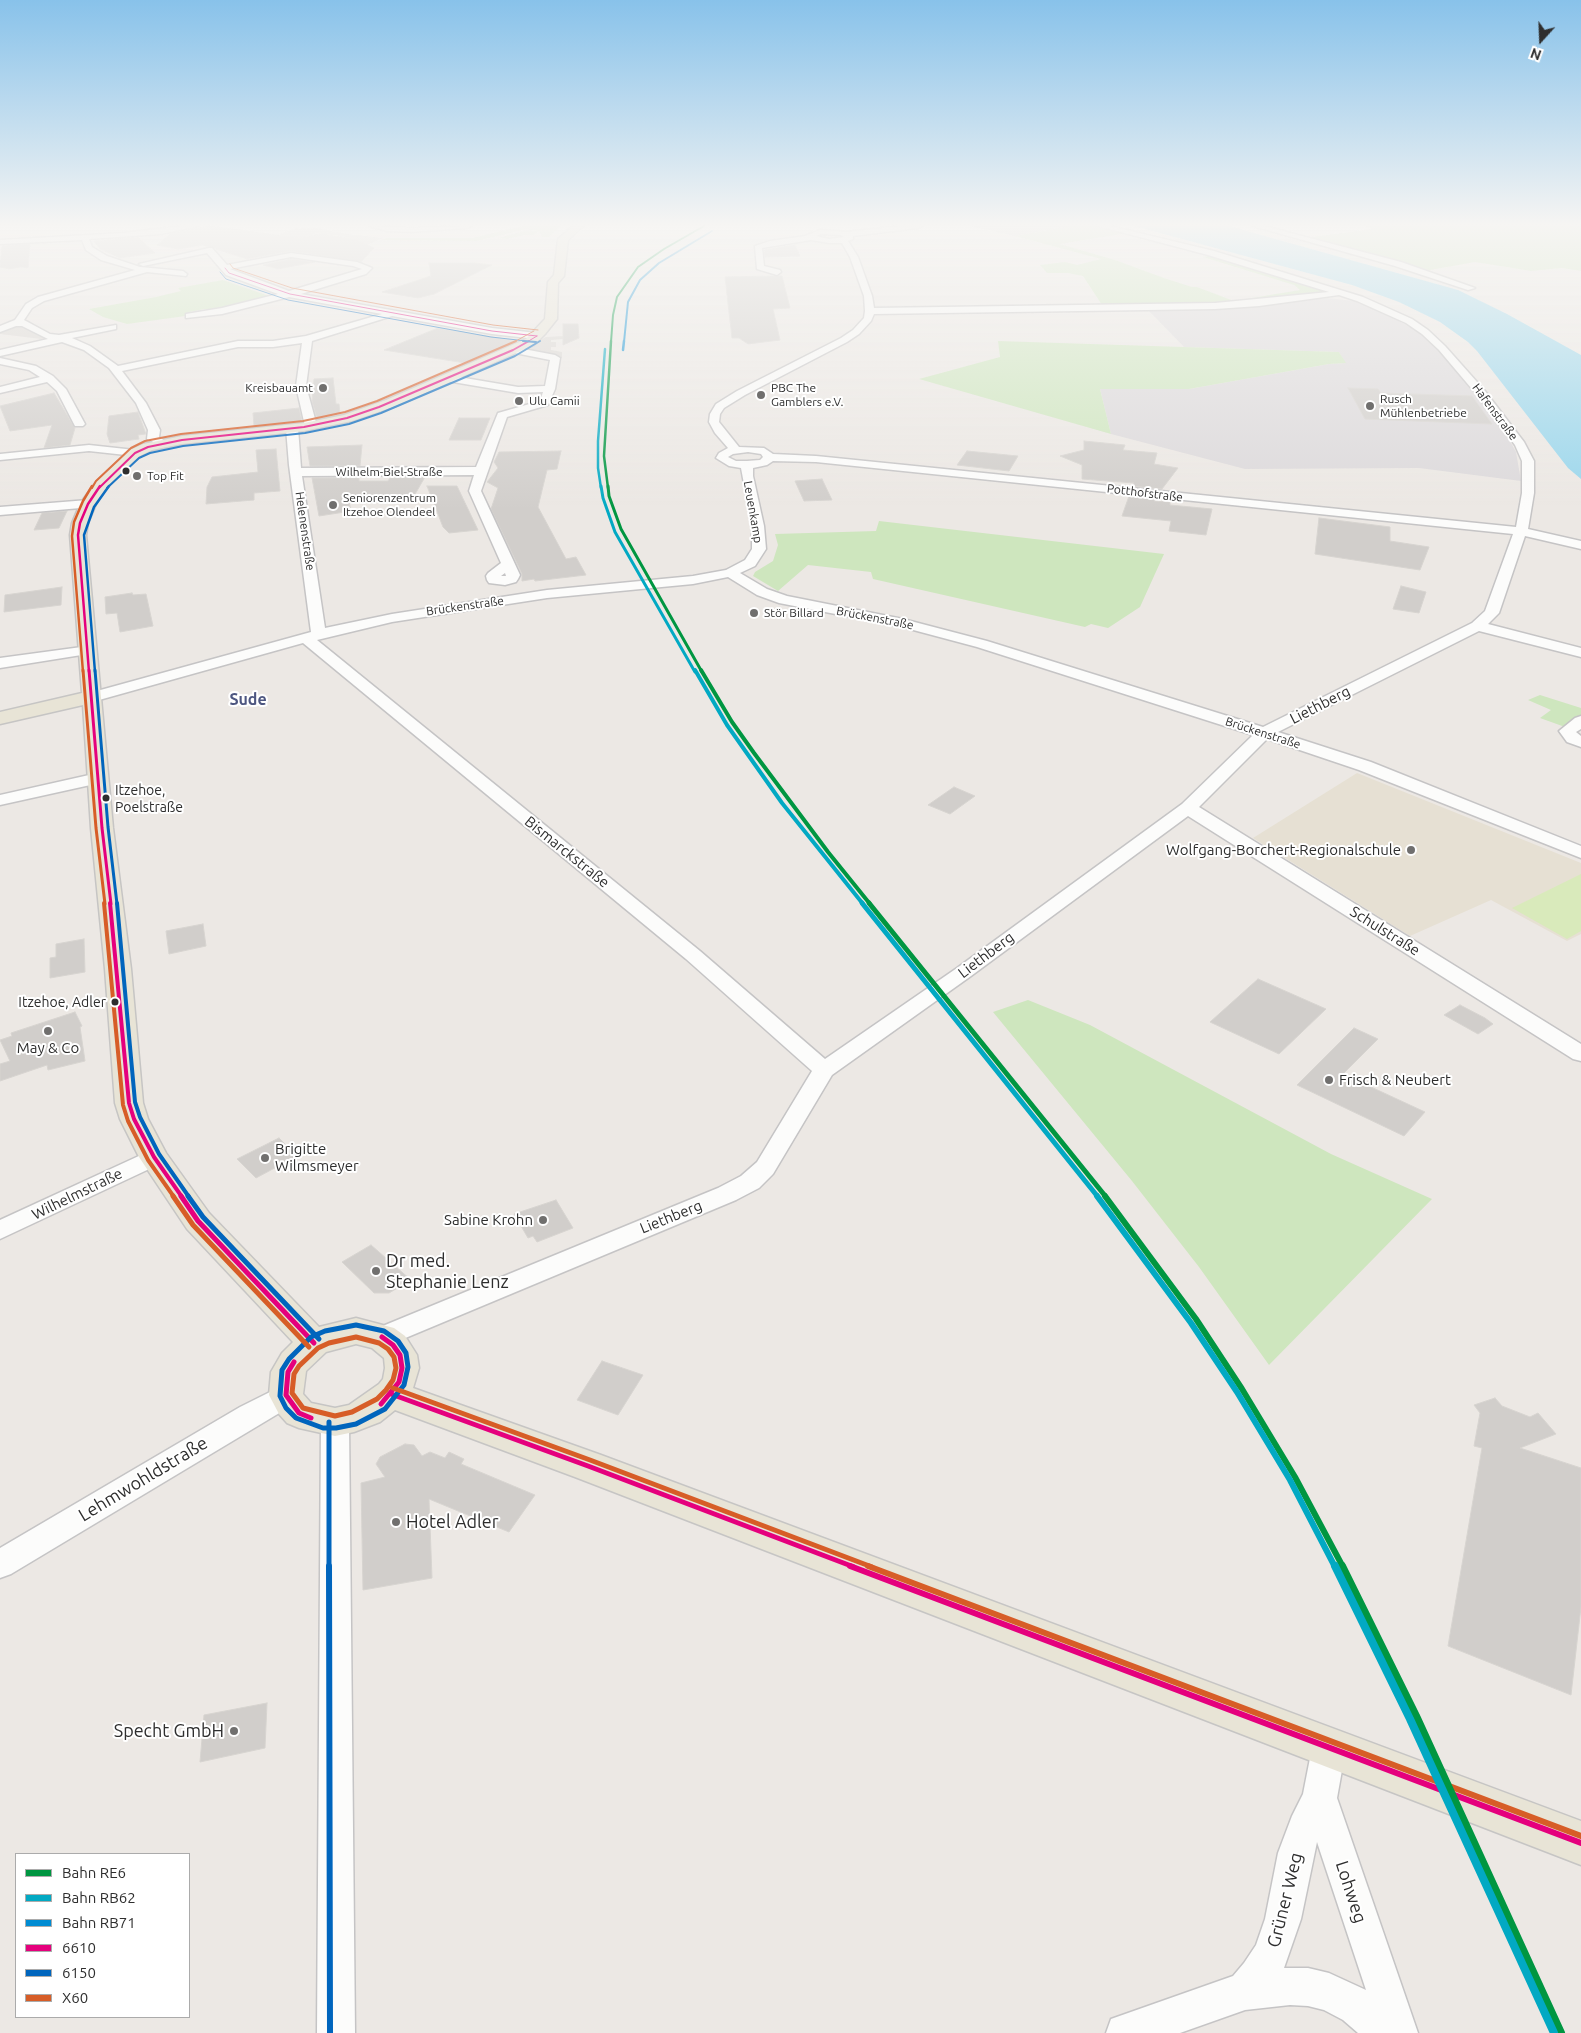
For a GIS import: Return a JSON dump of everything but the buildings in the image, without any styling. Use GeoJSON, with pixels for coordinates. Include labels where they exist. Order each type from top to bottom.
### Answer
{"type":"FeatureCollection","features":[{"type":"Feature","properties":{"kind":"main road"},"geometry":{"type":"LineString","coordinates":[[314,1343],[198,1221],[154,1157],[134,1119],[129,1103],[119,975],[98,778],[89,650],[78,536],[80,523],[88,504],[101,485],[150,445],[311,426],[370,411],[513,350],[537,336],[548,321]]}},
{"type":"Feature","properties":{"kind":"main road"},"geometry":{"type":"LineString","coordinates":[[0,718],[92,697]]}},
{"type":"Feature","properties":{"kind":"main road"},"geometry":{"type":"LineString","coordinates":[[356,1331],[382,1337],[393,1345],[400,1356],[402,1368],[399,1382],[391,1394],[368,1412],[354,1418],[335,1422],[310,1418],[299,1412],[291,1404],[286,1396],[288,1372],[303,1352],[314,1343],[328,1337],[356,1331]]}},
{"type":"Feature","properties":{"kind":"main road"},"geometry":{"type":"LineString","coordinates":[[391,1394],[597,1470],[1581,1843]]}},
{"type":"Feature","properties":{"kind":"street"},"geometry":{"type":"LineString","coordinates":[[116,369],[238,344],[272,344],[308,339],[370,321]]}},
{"type":"Feature","properties":{"kind":"street"},"geometry":{"type":"LineString","coordinates":[[433,321],[492,331],[537,336]]}},
{"type":"Feature","properties":{"kind":"street"},"geometry":{"type":"LineString","coordinates":[[770,457],[768,453],[760,450],[736,450],[716,428],[714,422],[715,414],[720,406],[853,334],[866,321]]}},
{"type":"Feature","properties":{"kind":"street","name":"Hafenstraße"},"geometry":{"type":"LineString","coordinates":[[1407,321],[1425,332],[1465,373],[1523,449],[1528,461],[1528,493],[1520,531],[1492,613],[1477,626]]}},
{"type":"Feature","properties":{"kind":"street"},"geometry":{"type":"LineString","coordinates":[[0,330],[19,322],[24,322],[47,336],[60,338],[87,348],[116,369],[142,403],[154,430],[150,445],[89,448],[0,457]]}},
{"type":"Feature","properties":{"kind":"street"},"geometry":{"type":"LineString","coordinates":[[0,353],[113,327]]}},
{"type":"Feature","properties":{"kind":"street"},"geometry":{"type":"LineString","coordinates":[[0,330],[22,335],[60,338]]}},
{"type":"Feature","properties":{"kind":"street"},"geometry":{"type":"LineString","coordinates":[[308,339],[301,386],[311,426]]}},
{"type":"Feature","properties":{"kind":"street"},"geometry":{"type":"LineString","coordinates":[[507,564],[475,491],[501,416],[508,412],[544,403],[550,390],[556,360],[552,356],[513,350]]}},
{"type":"Feature","properties":{"kind":"street"},"geometry":{"type":"LineString","coordinates":[[0,361],[32,368],[49,378],[61,389],[89,448]]}},
{"type":"Feature","properties":{"kind":"street"},"geometry":{"type":"LineString","coordinates":[[8,374],[32,368]]}},
{"type":"Feature","properties":{"kind":"street"},"geometry":{"type":"LineString","coordinates":[[0,390],[49,378]]}},
{"type":"Feature","properties":{"kind":"street"},"geometry":{"type":"LineString","coordinates":[[447,378],[518,390],[550,390]]}},
{"type":"Feature","properties":{"kind":"street","name":"Helenenstraße"},"geometry":{"type":"LineString","coordinates":[[292,428],[312,636]]}},
{"type":"Feature","properties":{"kind":"street","name":"Leuenkamp"},"geometry":{"type":"LineString","coordinates":[[736,450],[723,455],[724,460],[733,464],[746,465],[763,462],[770,457]]}},
{"type":"Feature","properties":{"kind":"street","name":"Potthofstraße"},"geometry":{"type":"LineString","coordinates":[[770,457],[831,460],[1520,531],[1558,538],[1581,545]]}},
{"type":"Feature","properties":{"kind":"street","name":"Leuenkamp"},"geometry":{"type":"LineString","coordinates":[[730,573],[750,563],[759,549],[758,526],[746,465]]}},
{"type":"Feature","properties":{"kind":"street","name":"Wilhelm-Biel-Straße"},"geometry":{"type":"LineString","coordinates":[[296,472],[481,471]]}},
{"type":"Feature","properties":{"kind":"street"},"geometry":{"type":"LineString","coordinates":[[0,511],[88,504]]}},
{"type":"Feature","properties":{"kind":"street","name":"Brückenstraße"},"geometry":{"type":"LineString","coordinates":[[92,697],[362,624],[420,613],[547,594],[692,580],[730,573],[762,592],[784,600],[903,623],[982,644],[1365,766],[1581,852]]}},
{"type":"Feature","properties":{"kind":"street"},"geometry":{"type":"LineString","coordinates":[[1477,626],[1581,653]]}},
{"type":"Feature","properties":{"kind":"street","name":"Liethberg"},"geometry":{"type":"LineString","coordinates":[[382,1337],[726,1194],[750,1182],[766,1168],[824,1070],[964,972],[1188,808],[1264,733],[1477,626]]}},
{"type":"Feature","properties":{"kind":"street","name":"Bismarckstraße"},"geometry":{"type":"LineString","coordinates":[[312,636],[693,955],[824,1070]]}},
{"type":"Feature","properties":{"kind":"street"},"geometry":{"type":"LineString","coordinates":[[0,663],[89,650]]}},
{"type":"Feature","properties":{"kind":"street"},"geometry":{"type":"LineString","coordinates":[[1581,721],[1567,731],[1573,739],[1581,742]]}},
{"type":"Feature","properties":{"kind":"street"},"geometry":{"type":"LineString","coordinates":[[0,800],[98,778]]}},
{"type":"Feature","properties":{"kind":"street","name":"Schulstraße"},"geometry":{"type":"LineString","coordinates":[[1188,808],[1581,1054]]}},
{"type":"Feature","properties":{"kind":"street","name":"Wilhelmstraße"},"geometry":{"type":"LineString","coordinates":[[0,1230],[154,1157]]}},
{"type":"Feature","properties":{"kind":"street","name":"Lehmwohldstraße"},"geometry":{"type":"LineString","coordinates":[[0,1564],[250,1415],[286,1396]]}},
{"type":"Feature","properties":{"kind":"street"},"geometry":{"type":"LineString","coordinates":[[335,1422],[336,2033]]}},
{"type":"Feature","properties":{"kind":"street","name":"Lohweg"},"geometry":{"type":"LineString","coordinates":[[1329,1748],[1320,1798],[1399,2033]]}},
{"type":"Feature","properties":{"kind":"street","name":"Grüner Weg"},"geometry":{"type":"LineString","coordinates":[[1245,1991],[1271,1955],[1283,1919],[1296,1853],[1304,1828],[1320,1798]]}},
{"type":"Feature","properties":{"kind":"street"},"geometry":{"type":"LineString","coordinates":[[1125,2033],[1245,1991],[1290,1986],[1308,1987],[1329,1992],[1358,2006],[1387,2033]]}},
{"type":"Feature","properties":{"kind":"shaded area"},"geometry":{"type":"Polygon","coordinates":[[[29,321],[49,335],[56,336],[41,339],[0,334],[0,328],[10,323],[29,321]]]}},
{"type":"Feature","properties":{"kind":"shaded area"},"geometry":{"type":"Polygon","coordinates":[[[1159,321],[1399,321],[1418,331],[1438,349],[1506,434],[1516,452],[1521,481],[1419,468],[1245,469],[1111,434],[1100,389],[1189,389],[1329,364],[1345,363],[1339,352],[1184,347],[1159,321]]]}},
{"type":"Feature","properties":{"kind":"shaded area"},"geometry":{"type":"Polygon","coordinates":[[[563,336],[563,339],[551,340],[551,342],[556,342],[556,347],[551,347],[551,350],[562,352],[562,358],[544,359],[543,357],[514,353],[546,337],[563,336]]]}},
{"type":"Feature","properties":{"kind":"shaded area","name":"Wolfgang-Borchert-Regionalschule"},"geometry":{"type":"Polygon","coordinates":[[[1357,773],[1581,863],[1581,934],[1567,941],[1491,900],[1410,936],[1253,838],[1357,773]]]}},
{"type":"Feature","properties":{"kind":"green space"},"geometry":{"type":"Polygon","coordinates":[[[116,321],[150,321],[127,324],[116,321]]]}},
{"type":"Feature","properties":{"kind":"green space"},"geometry":{"type":"Polygon","coordinates":[[[998,341],[1339,352],[1346,363],[1329,364],[1189,389],[1100,389],[1111,434],[919,379],[1000,357],[998,341]]]}},
{"type":"Feature","properties":{"kind":"green space"},"geometry":{"type":"Polygon","coordinates":[[[879,521],[1164,554],[1140,607],[1108,628],[1091,624],[1085,627],[873,579],[871,572],[808,565],[778,591],[753,576],[755,572],[773,561],[778,545],[775,534],[876,531],[879,521]]]}},
{"type":"Feature","properties":{"kind":"green space"},"geometry":{"type":"Polygon","coordinates":[[[1540,695],[1581,708],[1581,715],[1565,727],[1540,718],[1551,710],[1528,700],[1540,695]]]}},
{"type":"Feature","properties":{"kind":"green space"},"geometry":{"type":"Polygon","coordinates":[[[1581,874],[1581,931],[1567,939],[1512,908],[1581,874]]]}},
{"type":"Feature","properties":{"kind":"green space"},"geometry":{"type":"Polygon","coordinates":[[[1028,1000],[1090,1025],[1331,1154],[1432,1199],[1269,1365],[1199,1267],[1132,1181],[993,1012],[1028,1000]]]}},
{"type":"Feature","properties":{"kind":"water"},"geometry":{"type":"Polygon","coordinates":[[[1438,321],[1519,321],[1581,355],[1581,479],[1568,468],[1477,351],[1468,342],[1438,321]]]}},
{"type":"Feature","properties":{"kind":"rail line","name":"RE6"},"geometry":{"type":"LineString","coordinates":[[613,321],[604,456],[609,496],[621,529],[671,619],[732,722],[754,753],[828,852],[1111,1203],[1196,1319],[1242,1389],[1295,1477],[1354,1588],[1416,1716],[1561,2033]]}},
{"type":"Feature","properties":{"kind":"rail line","name":"RB71"},"geometry":{"type":"LineString","coordinates":[[623,350],[626,321]]}},
{"type":"Feature","properties":{"kind":"rail line","name":"RB62"},"geometry":{"type":"LineString","coordinates":[[605,349],[598,441],[598,468],[603,498],[615,532],[727,725],[782,803],[1106,1207],[1191,1323],[1237,1392],[1290,1480],[1348,1591],[1410,1719],[1554,2033]]}},
{"type":"Feature","properties":{"kind":"transit line","name":"6150"},"geometry":{"type":"LineString","coordinates":[[403,321],[491,337],[536,342]]}},
{"type":"Feature","properties":{"kind":"transit line","name":"6610"},"geometry":{"type":"LineString","coordinates":[[437,321],[492,331],[537,336]]}},
{"type":"Feature","properties":{"kind":"transit line","name":"X60"},"geometry":{"type":"LineString","coordinates":[[471,321],[538,330]]}},
{"type":"Feature","properties":{"kind":"transit line","name":"X60"},"geometry":{"type":"LineString","coordinates":[[309,1347],[193,1225],[148,1160],[128,1121],[123,1105],[112,970],[96,828],[72,536],[74,522],[83,501],[96,481],[131,448],[145,441],[181,434],[303,421],[345,412],[377,401],[510,344],[534,331]]}},
{"type":"Feature","properties":{"kind":"transit line","name":"6610"},"geometry":{"type":"LineString","coordinates":[[314,1343],[198,1221],[154,1157],[134,1119],[129,1103],[118,969],[102,828],[78,535],[80,523],[88,504],[101,485],[135,453],[148,447],[182,440],[304,427],[347,418],[379,407],[513,350],[537,336]]}},
{"type":"Feature","properties":{"kind":"transit line","name":"6150"},"geometry":{"type":"LineString","coordinates":[[319,1339],[203,1217],[159,1154],[140,1117],[135,1102],[124,968],[108,827],[84,535],[86,525],[94,507],[106,489],[139,458],[150,453],[183,446],[305,433],[349,424],[381,413],[515,356],[540,341]]}},
{"type":"Feature","properties":{"kind":"transit line","name":"6150"},"geometry":{"type":"LineString","coordinates":[[356,1325],[384,1331],[398,1341],[406,1353],[408,1367],[404,1385],[385,1409],[356,1424],[336,1428],[323,1428],[296,1418],[286,1408],[280,1396],[282,1370],[289,1359],[311,1337],[325,1331],[356,1325]]}},
{"type":"Feature","properties":{"kind":"transit line","name":"X60"},"geometry":{"type":"LineString","coordinates":[[356,1337],[379,1343],[388,1349],[394,1357],[396,1368],[393,1380],[386,1390],[377,1399],[352,1412],[335,1416],[303,1408],[292,1393],[294,1374],[299,1366],[318,1348],[329,1343],[356,1337]]}},
{"type":"Feature","properties":{"kind":"transit line","name":"6610"},"geometry":{"type":"LineString","coordinates":[[381,1404],[399,1382],[402,1368],[400,1355],[393,1345],[382,1337]]}},
{"type":"Feature","properties":{"kind":"transit line","name":"6610"},"geometry":{"type":"LineString","coordinates":[[294,1362],[288,1372],[286,1395],[299,1413],[311,1418]]}},
{"type":"Feature","properties":{"kind":"transit line","name":"X60"},"geometry":{"type":"LineString","coordinates":[[393,1388],[590,1460],[1581,1836]]}},
{"type":"Feature","properties":{"kind":"transit line","name":"6610"},"geometry":{"type":"LineString","coordinates":[[391,1394],[588,1466],[1581,1843]]}},
{"type":"Feature","properties":{"kind":"transit line","name":"6150"},"geometry":{"type":"LineString","coordinates":[[329,1422],[330,2033]]}},
{"type":"Feature","properties":{"kind":"place","name":"Kreisbauamt"},"geometry":{"type":"Point","coordinates":[323,388]}},
{"type":"Feature","properties":{"kind":"place","name":"PBC The Gamblers e.V."},"geometry":{"type":"Point","coordinates":[761,395]}},
{"type":"Feature","properties":{"kind":"place","name":"Ulu Camii"},"geometry":{"type":"Point","coordinates":[519,401]}},
{"type":"Feature","properties":{"kind":"place","name":"Rusch Mühlenbetriebe"},"geometry":{"type":"Point","coordinates":[1370,406]}},
{"type":"Feature","properties":{"kind":"place","name":"Top Fit"},"geometry":{"type":"Point","coordinates":[137,476]}},
{"type":"Feature","properties":{"kind":"place","name":"Seniorenzentrum Itzehoe Olendeel"},"geometry":{"type":"Point","coordinates":[333,505]}},
{"type":"Feature","properties":{"kind":"place","name":"Stör Billard"},"geometry":{"type":"Point","coordinates":[754,613]}},
{"type":"Feature","properties":{"kind":"place","name":"Itzehoe, Poelstraße"},"geometry":{"type":"Point","coordinates":[106,798]}},
{"type":"Feature","properties":{"kind":"place","name":"Wolfgang-Borchert-Regionalschule"},"geometry":{"type":"Point","coordinates":[1411,850]}},
{"type":"Feature","properties":{"kind":"place","name":"Itzehoe, Adler"},"geometry":{"type":"Point","coordinates":[115,1002]}},
{"type":"Feature","properties":{"kind":"place","name":"May & Co"},"geometry":{"type":"Point","coordinates":[48,1031]}},
{"type":"Feature","properties":{"kind":"place","name":"Frisch & Neubert"},"geometry":{"type":"Point","coordinates":[1329,1080]}},
{"type":"Feature","properties":{"kind":"place","name":"Brigitte Wilmsmeyer"},"geometry":{"type":"Point","coordinates":[265,1158]}},
{"type":"Feature","properties":{"kind":"place","name":"Sabine Krohn"},"geometry":{"type":"Point","coordinates":[543,1220]}},
{"type":"Feature","properties":{"kind":"place","name":"Dr med. Stephanie Lenz"},"geometry":{"type":"Point","coordinates":[376,1271]}},
{"type":"Feature","properties":{"kind":"place","name":"Hotel Adler"},"geometry":{"type":"Point","coordinates":[396,1522]}},
{"type":"Feature","properties":{"kind":"place","name":"Specht GmbH"},"geometry":{"type":"Point","coordinates":[234,1731]}},
{"type":"Feature","properties":{"kind":"district","name":"Sude"},"geometry":{"type":"Point","coordinates":[248,700]}}]}
